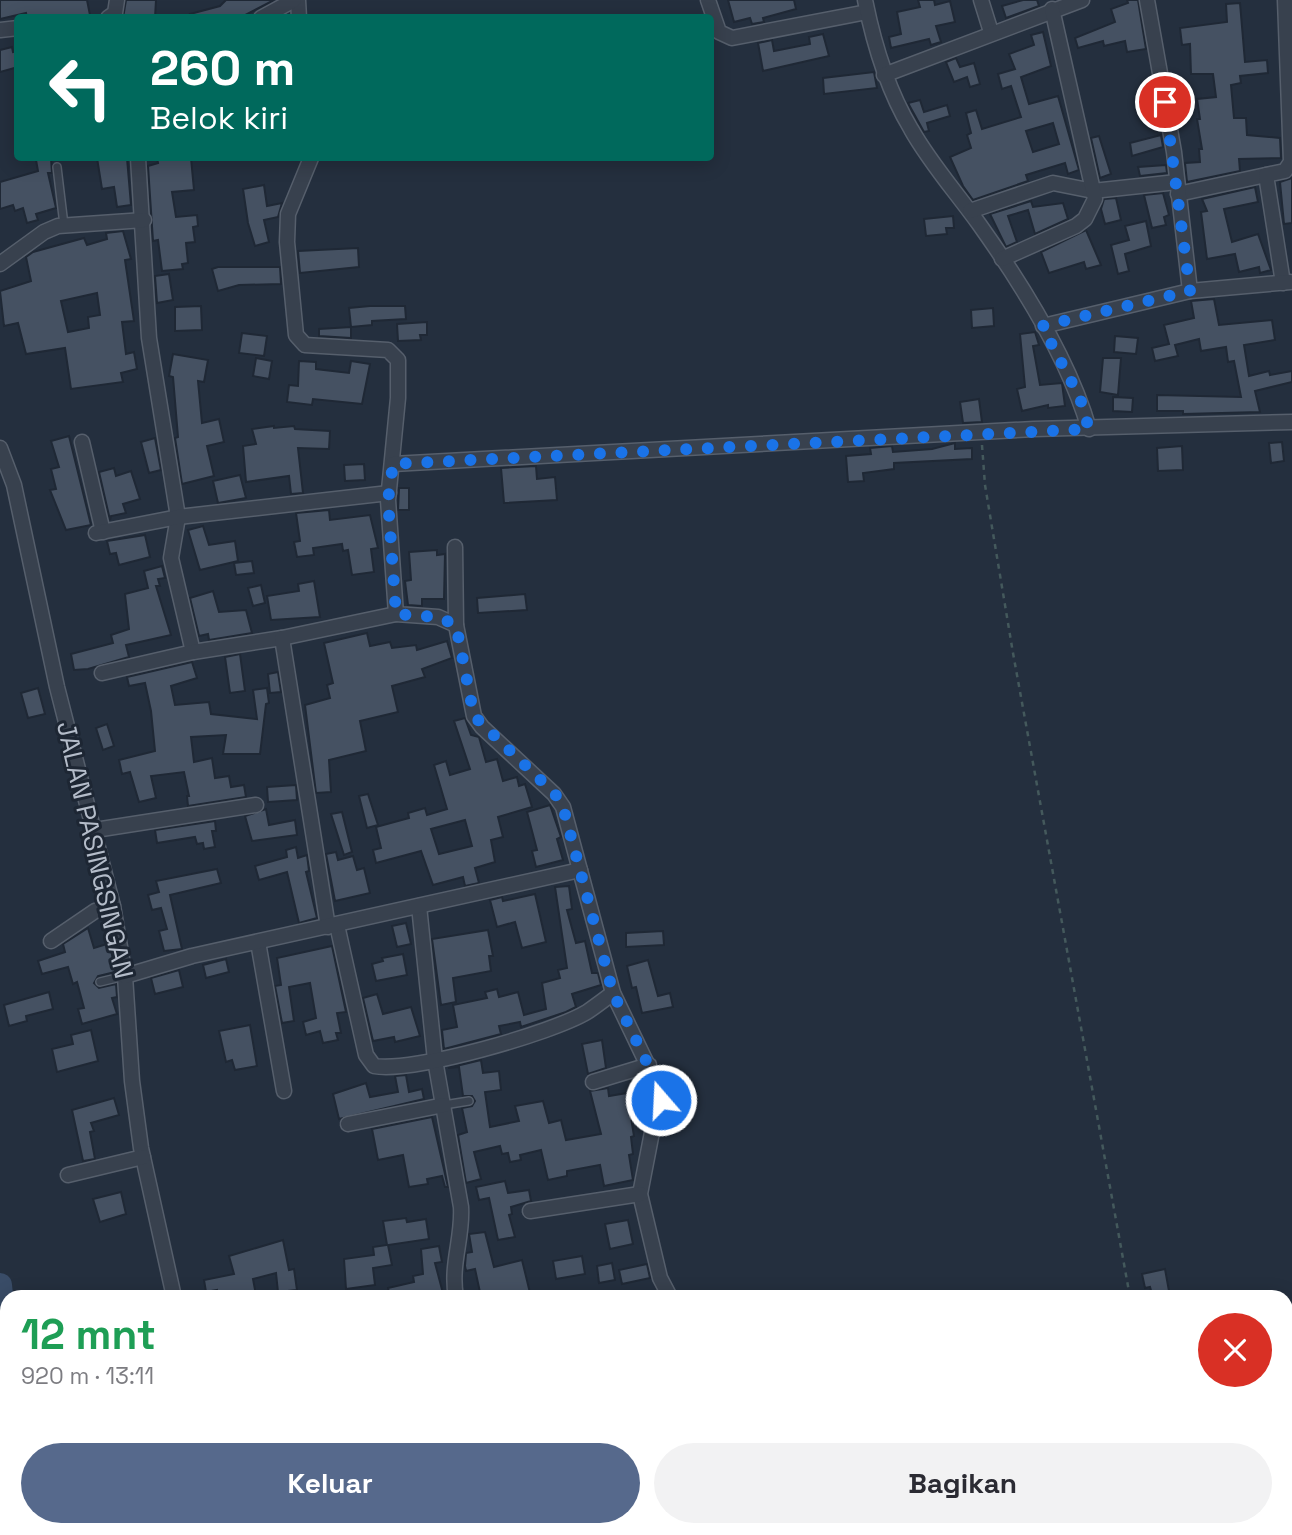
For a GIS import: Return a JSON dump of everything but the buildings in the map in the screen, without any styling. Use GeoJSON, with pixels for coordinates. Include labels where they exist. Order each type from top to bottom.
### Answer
{"type":"FeatureCollection","features":[{"type":"Feature","properties":{"kind":"street"},"geometry":{"type":"LineString","coordinates":[[269,14],[296,0]]}},
{"type":"Feature","properties":{"kind":"street"},"geometry":{"type":"LineString","coordinates":[[981,0],[991,32]]}},
{"type":"Feature","properties":{"kind":"street"},"geometry":{"type":"LineString","coordinates":[[884,75],[991,32],[1082,0]]}},
{"type":"Feature","properties":{"kind":"street"},"geometry":{"type":"LineString","coordinates":[[1147,0],[1177,188],[1190,291]]}},
{"type":"Feature","properties":{"kind":"street"},"geometry":{"type":"LineString","coordinates":[[970,211],[1053,183],[1093,191],[1177,188],[1286,171],[1291,162],[1292,147],[1285,0]]}},
{"type":"Feature","properties":{"kind":"street"},"geometry":{"type":"LineString","coordinates":[[714,17],[719,32],[732,38],[866,6],[884,75],[910,128],[938,172],[970,211],[1042,326],[1080,398],[1089,429]]}},
{"type":"Feature","properties":{"kind":"street"},"geometry":{"type":"LineString","coordinates":[[1002,259],[1085,219],[1095,199],[1052,9]]}},
{"type":"Feature","properties":{"kind":"street"},"geometry":{"type":"LineString","coordinates":[[138,161],[144,220],[146,306],[153,369],[178,517],[171,558],[192,652]]}},
{"type":"Feature","properties":{"kind":"street"},"geometry":{"type":"LineString","coordinates":[[310,161],[288,214],[286,242],[296,335],[304,345],[388,350],[396,355],[398,398],[388,493],[396,614]]}},
{"type":"Feature","properties":{"kind":"street"},"geometry":{"type":"LineString","coordinates":[[1042,326],[1190,291],[1288,283],[1266,175]]}},
{"type":"Feature","properties":{"kind":"street"},"geometry":{"type":"LineString","coordinates":[[0,264],[44,232],[64,225],[144,220]]}},
{"type":"Feature","properties":{"kind":"street"},"geometry":{"type":"LineString","coordinates":[[393,464],[981,433],[1292,422]]}},
{"type":"Feature","properties":{"kind":"street"},"geometry":{"type":"LineString","coordinates":[[82,442],[100,533],[178,517],[388,493]]}},
{"type":"Feature","properties":{"kind":"street","name":"JALAN PASINGSINGAN"},"geometry":{"type":"LineString","coordinates":[[0,448],[13,485],[57,687],[100,829],[113,906],[137,972],[132,1081],[143,1157],[172,1290]]}},
{"type":"Feature","properties":{"kind":"street"},"geometry":{"type":"LineString","coordinates":[[455,547],[456,625],[474,716],[555,794],[563,807],[613,993],[660,1091],[661,1100],[647,1147],[640,1194],[662,1290]]}},
{"type":"Feature","properties":{"kind":"street"},"geometry":{"type":"LineString","coordinates":[[102,673],[192,652],[282,638],[396,614],[438,617],[456,625]]}},
{"type":"Feature","properties":{"kind":"street"},"geometry":{"type":"LineString","coordinates":[[282,638],[332,926],[370,1061],[382,1067],[435,1060],[512,1041],[557,1026],[587,1012],[613,993]]}},
{"type":"Feature","properties":{"kind":"street"},"geometry":{"type":"LineString","coordinates":[[100,829],[256,805]]}},
{"type":"Feature","properties":{"kind":"street"},"geometry":{"type":"LineString","coordinates":[[137,972],[580,870]]}},
{"type":"Feature","properties":{"kind":"street"},"geometry":{"type":"LineString","coordinates":[[51,941],[95,911],[113,906]]}},
{"type":"Feature","properties":{"kind":"street"},"geometry":{"type":"LineString","coordinates":[[419,906],[435,1060],[461,1207],[462,1223],[453,1272],[455,1290]]}},
{"type":"Feature","properties":{"kind":"street"},"geometry":{"type":"LineString","coordinates":[[258,942],[284,1091]]}},
{"type":"Feature","properties":{"kind":"street"},"geometry":{"type":"LineString","coordinates":[[593,1082],[649,1065]]}},
{"type":"Feature","properties":{"kind":"street"},"geometry":{"type":"LineString","coordinates":[[348,1124],[444,1105]]}},
{"type":"Feature","properties":{"kind":"street"},"geometry":{"type":"LineString","coordinates":[[68,1175],[143,1157]]}},
{"type":"Feature","properties":{"kind":"street"},"geometry":{"type":"LineString","coordinates":[[530,1211],[640,1194]]}},
{"type":"Feature","properties":{"kind":"lane"},"geometry":{"type":"LineString","coordinates":[[57,167],[64,225]]}},
{"type":"Feature","properties":{"kind":"lane"},"geometry":{"type":"LineString","coordinates":[[100,982],[137,972]]}},
{"type":"Feature","properties":{"kind":"lane"},"geometry":{"type":"LineString","coordinates":[[444,1105],[469,1101]]}},
{"type":"Feature","properties":{"kind":"path"},"geometry":{"type":"LineString","coordinates":[[981,433],[985,485],[1013,653],[1129,1290]]}},
{"type":"Feature","properties":{"kind":"waterway"},"geometry":{"type":"LineString","coordinates":[[0,1285],[0,1290]]}},
{"type":"Feature","properties":{"kind":"route"},"geometry":{"type":"LineString","coordinates":[[661,1100],[658,1085],[613,993],[563,807],[555,794],[482,727],[474,716],[470,707],[461,641],[456,625],[438,617],[396,614],[388,500],[393,464],[1034,429],[1089,429],[1080,398],[1042,326],[1190,291],[1185,266],[1174,152],[1165,102]]}}]}
